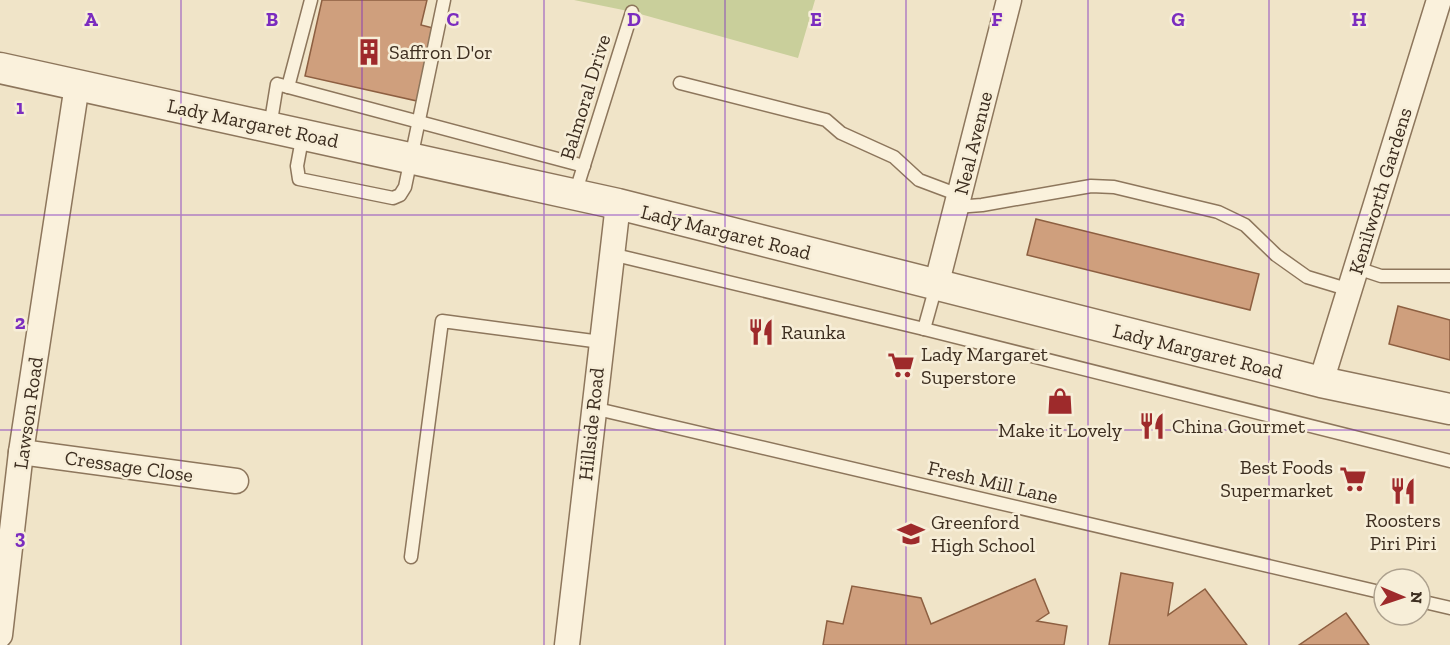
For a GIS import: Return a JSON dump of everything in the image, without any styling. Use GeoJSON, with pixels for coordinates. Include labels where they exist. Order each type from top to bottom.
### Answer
{"type":"FeatureCollection","features":[{"type":"Feature","properties":{"kind":"street","name":"Neal Avenue"},"geometry":{"type":"LineString","coordinates":[[936,286],[1009,0]]}},
{"type":"Feature","properties":{"kind":"street","name":"Kenilworth Gardens"},"geometry":{"type":"LineString","coordinates":[[1322,382],[1439,0]]}},
{"type":"Feature","properties":{"kind":"street","name":"Lady Margaret Road"},"geometry":{"type":"LineString","coordinates":[[0,68],[618,204],[1322,382],[1450,409]]}},
{"type":"Feature","properties":{"kind":"street","name":"Lawson Road"},"geometry":{"type":"LineString","coordinates":[[0,635],[4,574],[21,452],[77,85]]}},
{"type":"Feature","properties":{"kind":"street","name":"Hillside Road"},"geometry":{"type":"LineString","coordinates":[[567,645],[618,204]]}},
{"type":"Feature","properties":{"kind":"street","name":"Cressage Close"},"geometry":{"type":"LineString","coordinates":[[21,452],[236,481]]}},
{"type":"Feature","properties":{"kind":"lane"},"geometry":{"type":"LineString","coordinates":[[288,87],[312,0]]}},
{"type":"Feature","properties":{"kind":"lane"},"geometry":{"type":"LineString","coordinates":[[303,134],[296,174],[299,179],[393,198],[400,195],[405,187],[444,0]]}},
{"type":"Feature","properties":{"kind":"lane","name":"Balmoral Drive"},"geometry":{"type":"LineString","coordinates":[[575,195],[633,12]]}},
{"type":"Feature","properties":{"kind":"lane"},"geometry":{"type":"LineString","coordinates":[[680,83],[826,120],[842,134],[894,158],[919,180],[958,201],[982,205],[1091,186],[1114,187],[1218,212],[1245,225],[1276,255],[1307,277],[1353,279],[1381,276],[1450,276]]}},
{"type":"Feature","properties":{"kind":"lane"},"geometry":{"type":"LineString","coordinates":[[270,127],[277,84],[584,166]]}},
{"type":"Feature","properties":{"kind":"lane"},"geometry":{"type":"LineString","coordinates":[[611,254],[924,329],[1450,461]]}},
{"type":"Feature","properties":{"kind":"lane"},"geometry":{"type":"LineString","coordinates":[[924,329],[936,286]]}},
{"type":"Feature","properties":{"kind":"lane"},"geometry":{"type":"LineString","coordinates":[[411,557],[442,321],[601,342]]}},
{"type":"Feature","properties":{"kind":"lane","name":"Fresh Mill Lane"},"geometry":{"type":"LineString","coordinates":[[593,408],[1372,590]]}},
{"type":"Feature","properties":{"kind":"lane"},"geometry":{"type":"LineString","coordinates":[[1432,604],[1450,608]]}},
{"type":"Feature","properties":{"kind":"green space"},"geometry":{"type":"Polygon","coordinates":[[[574,0],[815,0],[798,58],[633,12],[574,0]]]}},
{"type":"Feature","properties":{"kind":"building","name":"Saffron D'or"},"geometry":{"type":"Polygon","coordinates":[[[322,0],[427,0],[421,25],[433,28],[417,101],[305,76],[322,0]]]}},
{"type":"Feature","properties":{"kind":"building"},"geometry":{"type":"Polygon","coordinates":[[[1036,219],[1259,274],[1250,310],[1027,255],[1036,219]]]}},
{"type":"Feature","properties":{"kind":"building"},"geometry":{"type":"Polygon","coordinates":[[[1398,306],[1450,320],[1450,360],[1389,344],[1398,306]]]}},
{"type":"Feature","properties":{"kind":"building"},"geometry":{"type":"Polygon","coordinates":[[[1121,573],[1173,583],[1168,615],[1205,589],[1247,645],[1109,645],[1121,573]]]}},
{"type":"Feature","properties":{"kind":"building"},"geometry":{"type":"Polygon","coordinates":[[[1035,579],[1049,613],[1037,621],[1067,626],[1064,645],[823,645],[827,621],[843,624],[852,586],[921,598],[931,624],[1035,579]]]}},
{"type":"Feature","properties":{"kind":"building"},"geometry":{"type":"Polygon","coordinates":[[[1346,613],[1369,645],[1299,645],[1346,613]]]}},
{"type":"Feature","properties":{"kind":"place","name":"Saffron D'or"},"geometry":{"type":"Point","coordinates":[369,52]}},
{"type":"Feature","properties":{"kind":"place","name":"Raunka"},"geometry":{"type":"Point","coordinates":[761,332]}},
{"type":"Feature","properties":{"kind":"place","name":"Lady Margaret Superstore"},"geometry":{"type":"Point","coordinates":[901,365]}},
{"type":"Feature","properties":{"kind":"place","name":"Make it Lovely"},"geometry":{"type":"Point","coordinates":[1060,401]}},
{"type":"Feature","properties":{"kind":"place","name":"China Gourmet"},"geometry":{"type":"Point","coordinates":[1152,426]}},
{"type":"Feature","properties":{"kind":"place","name":"Best Foods Supermarket"},"geometry":{"type":"Point","coordinates":[1353,479]}},
{"type":"Feature","properties":{"kind":"place","name":"Roosters Piri Piri"},"geometry":{"type":"Point","coordinates":[1403,491]}},
{"type":"Feature","properties":{"kind":"place","name":"Greenford High School"},"geometry":{"type":"Point","coordinates":[911,534]}}]}
